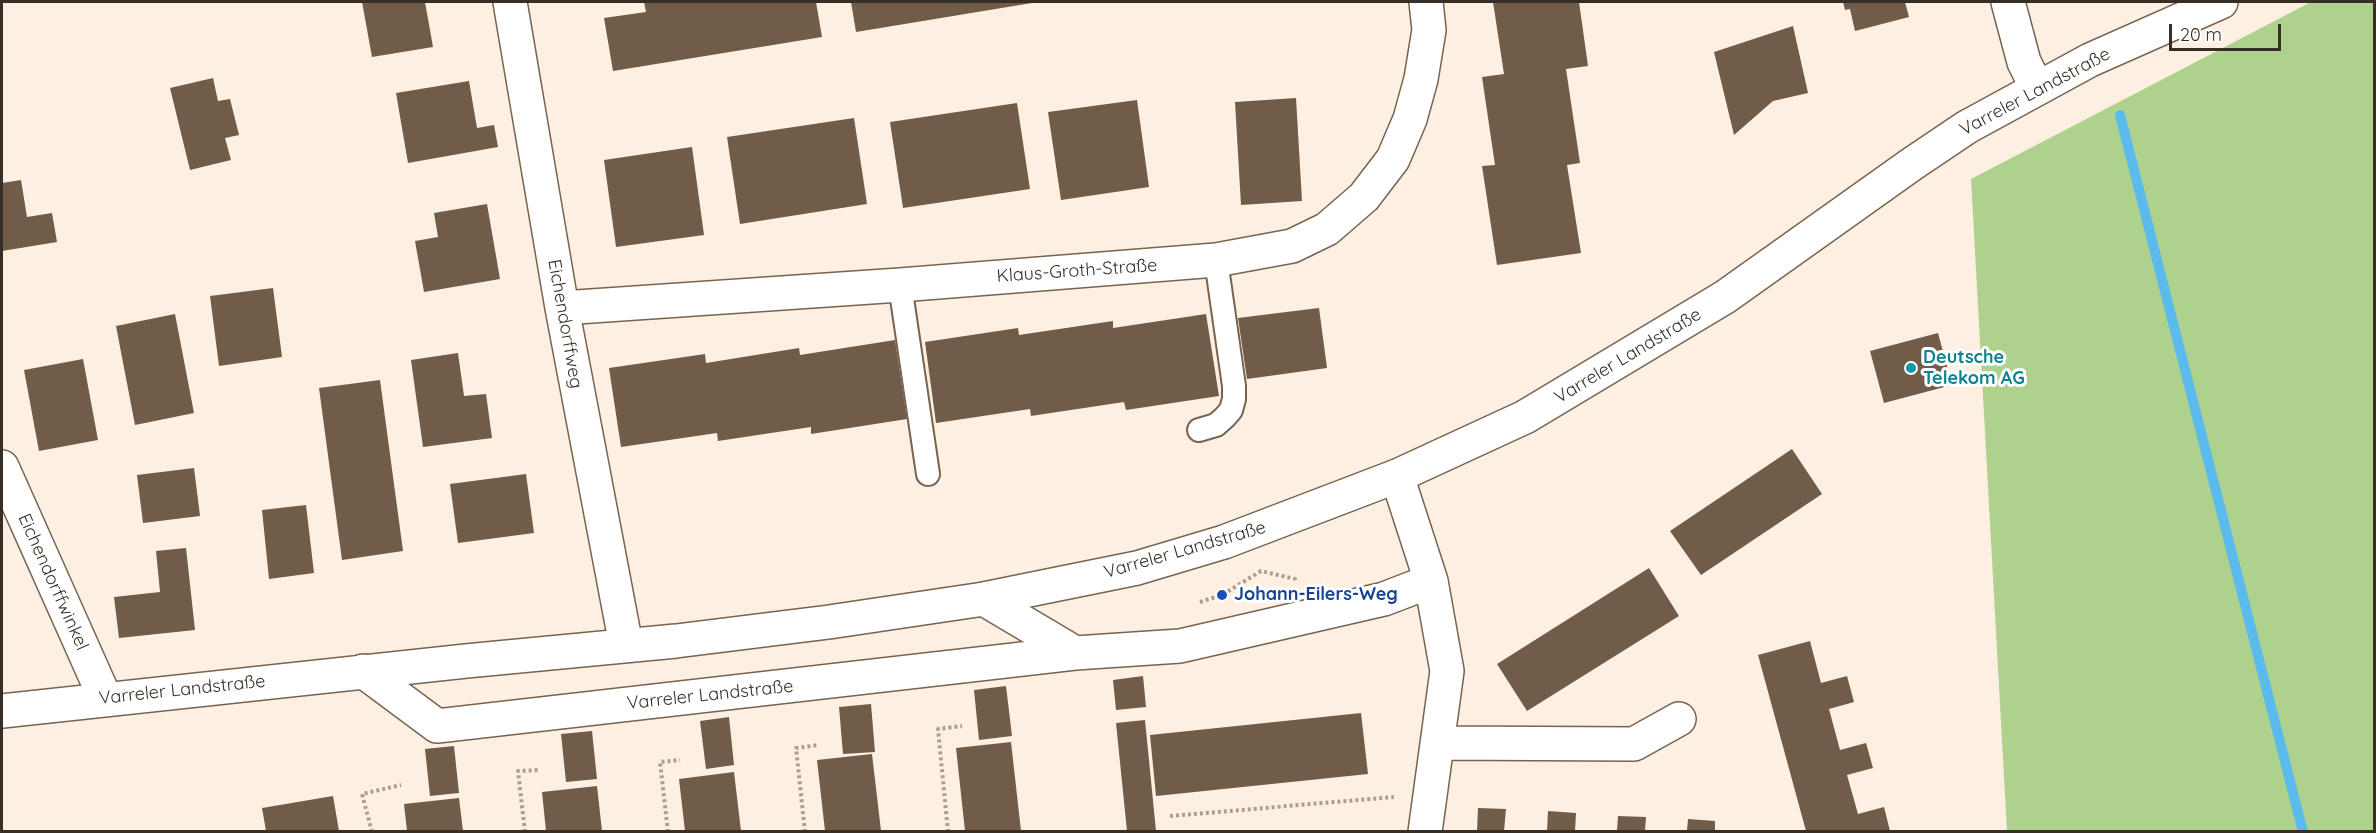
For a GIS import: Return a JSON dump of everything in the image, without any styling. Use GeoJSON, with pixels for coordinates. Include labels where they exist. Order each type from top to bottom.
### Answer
{"type":"FeatureCollection","features":[{"type":"Feature","properties":{"kind":"street","name":"Eichendorffweg"},"geometry":{"type":"LineString","coordinates":[[510,2],[562,308],[626,645]]}},
{"type":"Feature","properties":{"kind":"street","name":"Klaus-Groth-Straße"},"geometry":{"type":"LineString","coordinates":[[562,308],[900,285],[1216,260],[1292,246],[1327,229],[1364,197],[1393,159],[1410,119],[1421,79],[1429,30],[1426,2]]}},
{"type":"Feature","properties":{"kind":"street"},"geometry":{"type":"LineString","coordinates":[[2008,2],[2024,62],[2037,88]]}},
{"type":"Feature","properties":{"kind":"street","name":"Varreler Landstraße"},"geometry":{"type":"LineString","coordinates":[[2,711],[105,698],[829,622],[984,599],[1137,568],[1224,542],[1397,476],[1526,417],[1725,297],[1967,127],[2090,60],[2221,2]]}},
{"type":"Feature","properties":{"kind":"street","name":"Eichendorffwinkel"},"geometry":{"type":"LineString","coordinates":[[2,466],[105,698]]}},
{"type":"Feature","properties":{"kind":"street"},"geometry":{"type":"LineString","coordinates":[[1397,476],[1431,581],[1447,671],[1425,831]]}},
{"type":"Feature","properties":{"kind":"street","name":"Varreler Landstraße"},"geometry":{"type":"LineString","coordinates":[[363,671],[437,726],[1075,653],[1180,646],[1384,599],[1431,581]]}},
{"type":"Feature","properties":{"kind":"street"},"geometry":{"type":"LineString","coordinates":[[984,599],[1075,653]]}},
{"type":"Feature","properties":{"kind":"street"},"geometry":{"type":"LineString","coordinates":[[1438,743],[1635,744],[1679,718]]}},
{"type":"Feature","properties":{"kind":"lane"},"geometry":{"type":"LineString","coordinates":[[1199,430],[1216,425],[1231,410],[1234,399],[1216,260]]}},
{"type":"Feature","properties":{"kind":"lane"},"geometry":{"type":"LineString","coordinates":[[900,285],[928,474]]}},
{"type":"Feature","properties":{"kind":"path"},"geometry":{"type":"LineString","coordinates":[[948,831],[938,729],[962,726]]}},
{"type":"Feature","properties":{"kind":"path"},"geometry":{"type":"LineString","coordinates":[[806,831],[796,748],[819,745]]}},
{"type":"Feature","properties":{"kind":"path"},"geometry":{"type":"LineString","coordinates":[[668,831],[660,762],[680,760]]}},
{"type":"Feature","properties":{"kind":"path"},"geometry":{"type":"LineString","coordinates":[[525,831],[518,771],[540,771]]}},
{"type":"Feature","properties":{"kind":"path"},"geometry":{"type":"LineString","coordinates":[[372,831],[362,794],[401,785]]}},
{"type":"Feature","properties":{"kind":"path"},"geometry":{"type":"LineString","coordinates":[[1170,816],[1431,794]]}},
{"type":"Feature","properties":{"kind":"green space"},"geometry":{"type":"Polygon","coordinates":[[[2311,2],[2374,2],[2374,831],[2007,831],[1971,179],[2311,2]]]}},
{"type":"Feature","properties":{"kind":"building"},"geometry":{"type":"Polygon","coordinates":[[[362,2],[425,2],[433,47],[372,57],[362,2]]]}},
{"type":"Feature","properties":{"kind":"building"},"geometry":{"type":"Polygon","coordinates":[[[644,2],[816,2],[822,37],[613,71],[604,18],[646,12],[644,2]]]}},
{"type":"Feature","properties":{"kind":"building"},"geometry":{"type":"Polygon","coordinates":[[[851,2],[1032,2],[1032,3],[856,32],[851,2]]]}},
{"type":"Feature","properties":{"kind":"building"},"geometry":{"type":"Polygon","coordinates":[[[1493,2],[1579,2],[1588,66],[1566,69],[1580,163],[1567,165],[1581,253],[1497,265],[1482,166],[1495,165],[1482,77],[1504,74],[1493,2]]]}},
{"type":"Feature","properties":{"kind":"building"},"geometry":{"type":"Polygon","coordinates":[[[1843,2],[1905,2],[1909,17],[1855,31],[1850,9],[1845,10],[1843,2]]]}},
{"type":"Feature","properties":{"kind":"building"},"geometry":{"type":"Polygon","coordinates":[[[1793,26],[1808,93],[1773,101],[1734,135],[1714,52],[1793,26]]]}},
{"type":"Feature","properties":{"kind":"building"},"geometry":{"type":"Polygon","coordinates":[[[213,78],[218,101],[230,99],[239,135],[225,138],[231,160],[190,170],[170,88],[213,78]]]}},
{"type":"Feature","properties":{"kind":"building"},"geometry":{"type":"Polygon","coordinates":[[[469,81],[477,128],[494,125],[498,147],[408,163],[396,93],[469,81]]]}},
{"type":"Feature","properties":{"kind":"building"},"geometry":{"type":"Polygon","coordinates":[[[1296,98],[1302,201],[1241,205],[1235,102],[1296,98]]]}},
{"type":"Feature","properties":{"kind":"building"},"geometry":{"type":"Polygon","coordinates":[[[1137,100],[1149,187],[1061,200],[1048,112],[1137,100]]]}},
{"type":"Feature","properties":{"kind":"building"},"geometry":{"type":"Polygon","coordinates":[[[1017,103],[1030,189],[903,208],[890,122],[1017,103]]]}},
{"type":"Feature","properties":{"kind":"building"},"geometry":{"type":"Polygon","coordinates":[[[854,118],[867,204],[740,224],[727,137],[854,118]]]}},
{"type":"Feature","properties":{"kind":"building"},"geometry":{"type":"Polygon","coordinates":[[[692,147],[704,235],[616,247],[604,160],[692,147]]]}},
{"type":"Feature","properties":{"kind":"building"},"geometry":{"type":"Polygon","coordinates":[[[21,180],[27,217],[52,213],[57,242],[2,251],[2,183],[21,180]]]}},
{"type":"Feature","properties":{"kind":"building"},"geometry":{"type":"Polygon","coordinates":[[[487,204],[500,279],[424,292],[415,241],[438,237],[434,213],[487,204]]]}},
{"type":"Feature","properties":{"kind":"building"},"geometry":{"type":"Polygon","coordinates":[[[273,288],[282,357],[219,366],[210,296],[273,288]]]}},
{"type":"Feature","properties":{"kind":"building"},"geometry":{"type":"Polygon","coordinates":[[[1319,308],[1327,368],[1247,379],[1238,318],[1319,308]]]}},
{"type":"Feature","properties":{"kind":"building"},"geometry":{"type":"Polygon","coordinates":[[[175,314],[194,413],[135,425],[116,326],[175,314]]]}},
{"type":"Feature","properties":{"kind":"building"},"geometry":{"type":"Polygon","coordinates":[[[1206,314],[1219,396],[1126,410],[1124,402],[1031,416],[1030,409],[936,423],[925,342],[1018,328],[1019,335],[1113,321],[1113,328],[1206,314]]]}},
{"type":"Feature","properties":{"kind":"building","name":"Deutsche Telekom AG"},"geometry":{"type":"Polygon","coordinates":[[[1938,333],[1952,385],[1884,403],[1870,351],[1938,333]]]}},
{"type":"Feature","properties":{"kind":"building"},"geometry":{"type":"Polygon","coordinates":[[[895,340],[907,419],[811,434],[811,427],[718,441],[717,433],[621,447],[609,368],[705,354],[706,363],[799,348],[800,355],[895,340]]]}},
{"type":"Feature","properties":{"kind":"building"},"geometry":{"type":"Polygon","coordinates":[[[458,353],[464,396],[486,394],[492,438],[423,447],[411,360],[458,353]]]}},
{"type":"Feature","properties":{"kind":"building"},"geometry":{"type":"Polygon","coordinates":[[[83,359],[98,440],[39,451],[24,370],[83,359]]]}},
{"type":"Feature","properties":{"kind":"building"},"geometry":{"type":"Polygon","coordinates":[[[380,380],[403,551],[342,560],[319,388],[380,380]]]}},
{"type":"Feature","properties":{"kind":"building"},"geometry":{"type":"Polygon","coordinates":[[[1792,449],[1822,494],[1701,575],[1670,531],[1792,449]]]}},
{"type":"Feature","properties":{"kind":"building"},"geometry":{"type":"Polygon","coordinates":[[[194,468],[200,516],[143,523],[137,475],[194,468]]]}},
{"type":"Feature","properties":{"kind":"building"},"geometry":{"type":"Polygon","coordinates":[[[526,474],[534,533],[458,543],[450,484],[526,474]]]}},
{"type":"Feature","properties":{"kind":"building"},"geometry":{"type":"Polygon","coordinates":[[[306,505],[314,573],[269,579],[262,510],[306,505]]]}},
{"type":"Feature","properties":{"kind":"building"},"geometry":{"type":"Polygon","coordinates":[[[186,548],[195,630],[119,638],[114,597],[160,592],[156,551],[186,548]]]}},
{"type":"Feature","properties":{"kind":"building"},"geometry":{"type":"Polygon","coordinates":[[[1649,568],[1679,616],[1527,711],[1497,664],[1649,568]]]}},
{"type":"Feature","properties":{"kind":"building"},"geometry":{"type":"Polygon","coordinates":[[[1810,641],[1821,683],[1847,676],[1854,702],[1829,709],[1840,750],[1866,743],[1873,768],[1847,775],[1858,814],[1884,807],[1890,831],[1806,831],[1758,655],[1810,641]]]}},
{"type":"Feature","properties":{"kind":"building"},"geometry":{"type":"Polygon","coordinates":[[[1143,676],[1146,707],[1116,710],[1113,680],[1143,676]]]}},
{"type":"Feature","properties":{"kind":"building"},"geometry":{"type":"Polygon","coordinates":[[[1006,686],[1012,736],[979,740],[974,690],[1006,686]]]}},
{"type":"Feature","properties":{"kind":"building"},"geometry":{"type":"Polygon","coordinates":[[[871,704],[875,752],[843,754],[839,707],[871,704]]]}},
{"type":"Feature","properties":{"kind":"building"},"geometry":{"type":"Polygon","coordinates":[[[1361,713],[1368,774],[1156,796],[1150,735],[1361,713]]]}},
{"type":"Feature","properties":{"kind":"building"},"geometry":{"type":"Polygon","coordinates":[[[729,717],[734,765],[706,769],[700,721],[729,717]]]}},
{"type":"Feature","properties":{"kind":"building"},"geometry":{"type":"Polygon","coordinates":[[[1145,720],[1156,831],[1127,831],[1116,723],[1145,720]]]}},
{"type":"Feature","properties":{"kind":"building"},"geometry":{"type":"Polygon","coordinates":[[[592,731],[597,779],[566,782],[561,734],[592,731]]]}},
{"type":"Feature","properties":{"kind":"building"},"geometry":{"type":"Polygon","coordinates":[[[1011,742],[1021,831],[965,831],[956,748],[1011,742]]]}},
{"type":"Feature","properties":{"kind":"building"},"geometry":{"type":"Polygon","coordinates":[[[454,746],[459,793],[430,796],[425,749],[454,746]]]}},
{"type":"Feature","properties":{"kind":"building"},"geometry":{"type":"Polygon","coordinates":[[[872,754],[881,831],[825,831],[817,760],[872,754]]]}},
{"type":"Feature","properties":{"kind":"building"},"geometry":{"type":"Polygon","coordinates":[[[734,772],[741,831],[685,831],[679,779],[734,772]]]}},
{"type":"Feature","properties":{"kind":"building"},"geometry":{"type":"Polygon","coordinates":[[[597,786],[602,831],[546,831],[542,792],[597,786]]]}},
{"type":"Feature","properties":{"kind":"building"},"geometry":{"type":"Polygon","coordinates":[[[333,796],[339,831],[266,831],[262,808],[333,796]]]}},
{"type":"Feature","properties":{"kind":"building"},"geometry":{"type":"Polygon","coordinates":[[[459,798],[463,831],[407,831],[404,804],[459,798]]]}},
{"type":"Feature","properties":{"kind":"building"},"geometry":{"type":"Polygon","coordinates":[[[1478,808],[1506,809],[1504,831],[1477,831],[1478,808]]]}},
{"type":"Feature","properties":{"kind":"building"},"geometry":{"type":"Polygon","coordinates":[[[1548,811],[1576,813],[1575,831],[1547,831],[1548,811]]]}},
{"type":"Feature","properties":{"kind":"building"},"geometry":{"type":"Polygon","coordinates":[[[1618,816],[1646,817],[1645,831],[1617,831],[1618,816]]]}},
{"type":"Feature","properties":{"kind":"building"},"geometry":{"type":"Polygon","coordinates":[[[1688,819],[1715,821],[1715,831],[1687,831],[1688,819]]]}},
{"type":"Feature","properties":{"kind":"waterway"},"geometry":{"type":"LineString","coordinates":[[2120,115],[2303,832]]}},
{"type":"Feature","properties":{"kind":"place","name":"Deutsche Telekom AG"},"geometry":{"type":"Point","coordinates":[1911,368]}},
{"type":"Feature","properties":{"kind":"place","name":"Johann-Eilers-Weg"},"geometry":{"type":"Point","coordinates":[1222,595]}}]}
